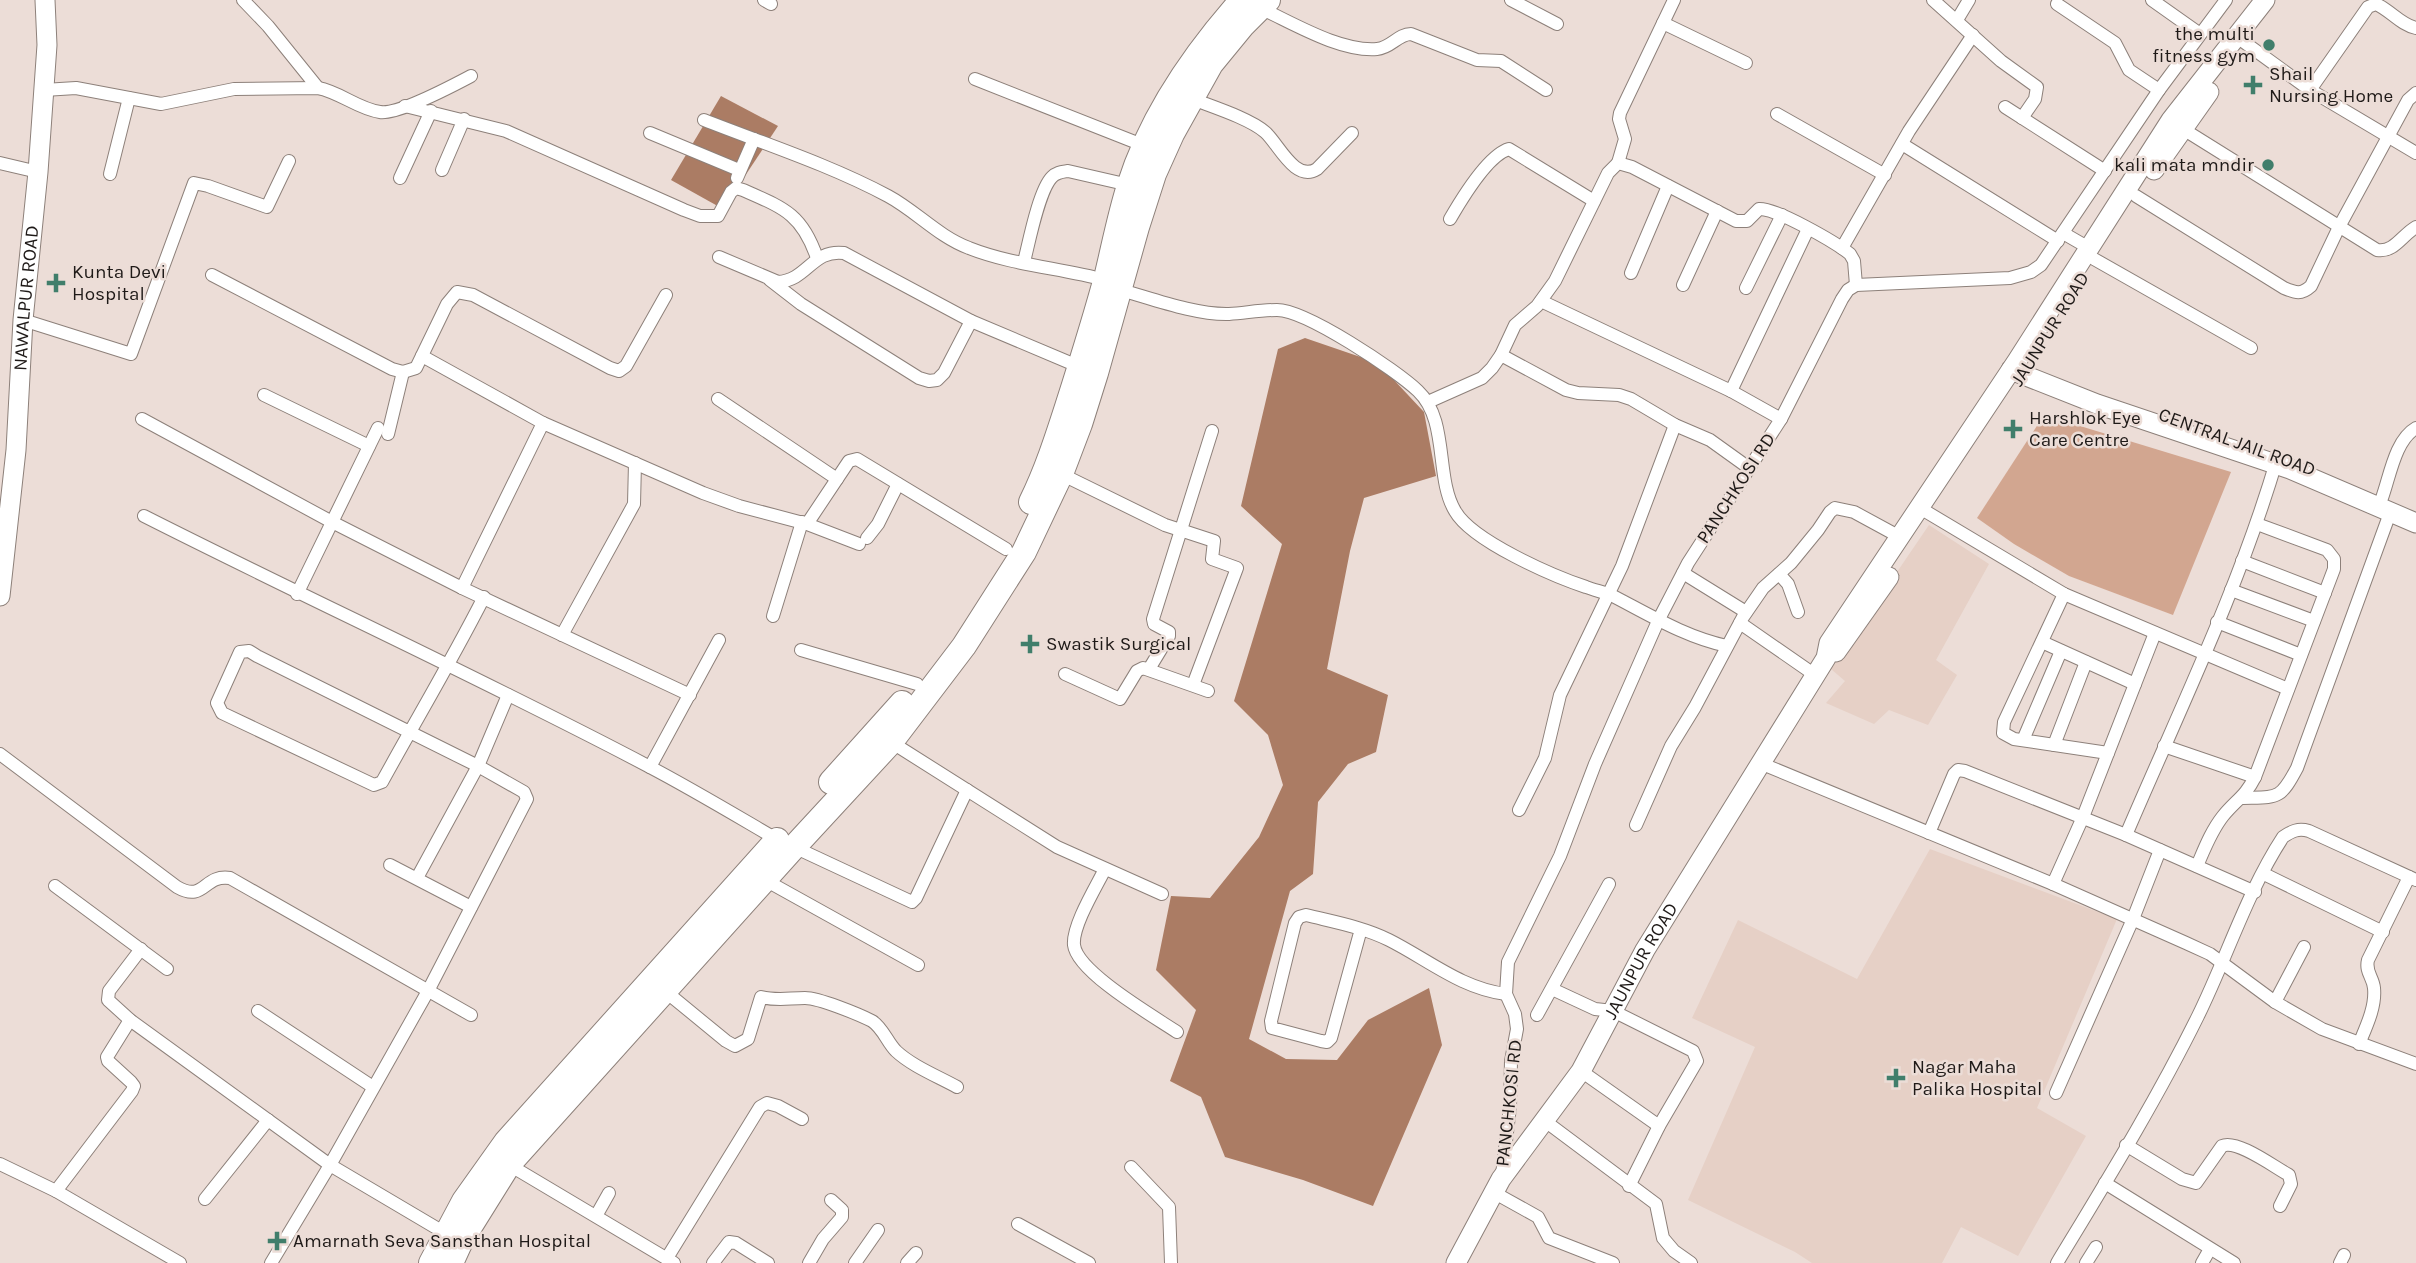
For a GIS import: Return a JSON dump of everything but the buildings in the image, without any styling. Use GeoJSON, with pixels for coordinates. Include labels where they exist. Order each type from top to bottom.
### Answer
{"type":"FeatureCollection","features":[{"type":"Feature","properties":{"kind":"highway"},"geometry":{"type":"LineString","coordinates":[[451,1263],[502,1160],[786,843],[917,684],[973,604],[1033,497],[1057,438],[1080,367],[1137,227],[1154,174],[1190,98],[1211,64],[1257,3]]}},
{"type":"Feature","properties":{"kind":"highway"},"geometry":{"type":"LineString","coordinates":[[431,1263],[445,1233],[481,1174],[502,1160],[665,991],[765,880],[786,843],[891,742],[964,646],[1024,552],[1061,474],[1080,424],[1113,285],[1129,185],[1160,113],[1183,74],[1220,24],[1257,3]]}},
{"type":"Feature","properties":{"kind":"street","name":"NAWALPUR ROAD"},"geometry":{"type":"LineString","coordinates":[[0,596],[16,450],[23,320],[38,172],[47,45],[45,0]]}},
{"type":"Feature","properties":{"kind":"street"},"geometry":{"type":"LineString","coordinates":[[243,0],[268,26],[318,89]]}},
{"type":"Feature","properties":{"kind":"street"},"geometry":{"type":"LineString","coordinates":[[1511,0],[1557,24]]}},
{"type":"Feature","properties":{"kind":"street"},"geometry":{"type":"LineString","coordinates":[[1428,402],[1482,378],[1501,355],[1515,325],[1541,301],[1555,281],[1608,173],[1618,163],[1625,139],[1619,119],[1620,113],[1674,0]]}},
{"type":"Feature","properties":{"kind":"street"},"geometry":{"type":"LineString","coordinates":[[1933,0],[2008,67],[2037,88],[2035,99],[2022,118]]}},
{"type":"Feature","properties":{"kind":"street"},"geometry":{"type":"LineString","coordinates":[[1957,20],[1969,0]]}},
{"type":"Feature","properties":{"kind":"street"},"geometry":{"type":"LineString","coordinates":[[2152,0],[2200,34]]}},
{"type":"Feature","properties":{"kind":"street"},"geometry":{"type":"LineString","coordinates":[[1618,163],[1632,167],[1742,223],[1759,209],[1782,215],[1850,254],[1856,285],[2010,278],[2031,272],[2041,265],[2159,90],[2226,0]]}},
{"type":"Feature","properties":{"kind":"street","name":"JAUNPUR ROAD"},"geometry":{"type":"LineString","coordinates":[[2091,254],[2183,130],[2265,0]]}},
{"type":"Feature","properties":{"kind":"street","name":"JAUNPUR ROAD"},"geometry":{"type":"LineString","coordinates":[[1826,658],[1838,652],[1858,624],[1925,511],[2091,254],[2171,120],[2277,0]]}},
{"type":"Feature","properties":{"kind":"street"},"geometry":{"type":"LineString","coordinates":[[1257,3],[1351,47],[1383,48],[1405,34],[1411,34],[1477,60],[1501,61],[1546,90]]}},
{"type":"Feature","properties":{"kind":"street"},"geometry":{"type":"LineString","coordinates":[[2057,4],[2115,43],[2129,69],[2159,90]]}},
{"type":"Feature","properties":{"kind":"street"},"geometry":{"type":"LineString","coordinates":[[2311,90],[2368,7],[2376,4],[2385,7],[2416,28]]}},
{"type":"Feature","properties":{"kind":"street"},"geometry":{"type":"LineString","coordinates":[[1663,23],[1746,63]]}},
{"type":"Feature","properties":{"kind":"street"},"geometry":{"type":"LineString","coordinates":[[1842,248],[1902,144],[1973,35]]}},
{"type":"Feature","properties":{"kind":"street"},"geometry":{"type":"LineString","coordinates":[[2241,41],[2311,90],[2416,153]]}},
{"type":"Feature","properties":{"kind":"street"},"geometry":{"type":"LineString","coordinates":[[44,90],[76,88],[161,104],[234,89],[318,89],[328,90],[380,112],[393,111],[471,76]]}},
{"type":"Feature","properties":{"kind":"street"},"geometry":{"type":"LineString","coordinates":[[975,79],[1145,146]]}},
{"type":"Feature","properties":{"kind":"street"},"geometry":{"type":"LineString","coordinates":[[2136,196],[2296,293],[2305,292],[2311,286],[2339,227],[2408,100],[2416,93]]}},
{"type":"Feature","properties":{"kind":"street"},"geometry":{"type":"LineString","coordinates":[[110,174],[129,98]]}},
{"type":"Feature","properties":{"kind":"street"},"geometry":{"type":"LineString","coordinates":[[1190,98],[1264,130],[1290,163],[1305,173],[1317,169],[1352,133]]}},
{"type":"Feature","properties":{"kind":"street"},"geometry":{"type":"LineString","coordinates":[[405,106],[464,118],[529,139],[613,180],[700,216],[718,216],[736,188],[739,170],[754,139]]}},
{"type":"Feature","properties":{"kind":"street"},"geometry":{"type":"LineString","coordinates":[[2005,107],[2105,171]]}},
{"type":"Feature","properties":{"kind":"street"},"geometry":{"type":"LineString","coordinates":[[400,178],[431,111]]}},
{"type":"Feature","properties":{"kind":"street"},"geometry":{"type":"LineString","coordinates":[[1777,114],[1885,175]]}},
{"type":"Feature","properties":{"kind":"street"},"geometry":{"type":"LineString","coordinates":[[442,170],[464,118]]}},
{"type":"Feature","properties":{"kind":"street"},"geometry":{"type":"LineString","coordinates":[[704,120],[889,196],[967,247],[992,256],[1113,285],[1173,304],[1227,314],[1278,310],[1322,327],[1378,360],[1418,390],[1428,402],[1439,439],[1448,496],[1454,511],[1478,535],[1585,587],[1608,594],[1658,621],[1701,640],[1727,646]]}},
{"type":"Feature","properties":{"kind":"street"},"geometry":{"type":"LineString","coordinates":[[2183,130],[2371,247],[2384,251],[2390,249],[2416,227]]}},
{"type":"Feature","properties":{"kind":"street"},"geometry":{"type":"LineString","coordinates":[[650,133],[739,170]]}},
{"type":"Feature","properties":{"kind":"street"},"geometry":{"type":"LineString","coordinates":[[1902,144],[2251,348]]}},
{"type":"Feature","properties":{"kind":"street"},"geometry":{"type":"LineString","coordinates":[[1450,219],[1461,199],[1495,158],[1502,151],[1509,149],[1594,201]]}},
{"type":"Feature","properties":{"kind":"street"},"geometry":{"type":"LineString","coordinates":[[23,320],[131,354],[194,183],[267,208],[289,161]]}},
{"type":"Feature","properties":{"kind":"street"},"geometry":{"type":"LineString","coordinates":[[0,163],[38,172]]}},
{"type":"Feature","properties":{"kind":"street"},"geometry":{"type":"LineString","coordinates":[[1024,262],[1043,193],[1051,177],[1068,171],[1129,185]]}},
{"type":"Feature","properties":{"kind":"street"},"geometry":{"type":"LineString","coordinates":[[1631,273],[1668,186]]}},
{"type":"Feature","properties":{"kind":"street"},"geometry":{"type":"LineString","coordinates":[[736,188],[762,198],[796,218],[810,239],[817,258]]}},
{"type":"Feature","properties":{"kind":"street"},"geometry":{"type":"LineString","coordinates":[[1683,285],[1717,211]]}},
{"type":"Feature","properties":{"kind":"street"},"geometry":{"type":"LineString","coordinates":[[1746,288],[1782,215]]}},
{"type":"Feature","properties":{"kind":"street"},"geometry":{"type":"LineString","coordinates":[[1731,391],[1808,229]]}},
{"type":"Feature","properties":{"kind":"street"},"geometry":{"type":"LineString","coordinates":[[771,281],[788,281],[797,277],[817,258],[835,252],[854,257],[971,321],[1080,367]]}},
{"type":"Feature","properties":{"kind":"street"},"geometry":{"type":"LineString","coordinates":[[719,257],[771,281],[801,304],[900,367],[929,381],[937,380],[944,373],[971,321]]}},
{"type":"Feature","properties":{"kind":"street"},"geometry":{"type":"LineString","coordinates":[[212,275],[403,372],[416,368],[457,292],[465,292],[610,368],[619,370],[625,366],[666,295]]}},
{"type":"Feature","properties":{"kind":"street","name":"PANCHKOSI RD"},"geometry":{"type":"LineString","coordinates":[[1497,1186],[1510,1107],[1511,1061],[1517,1029],[1515,1014],[1506,994],[1508,962],[1560,856],[1595,764],[1658,621],[1683,573],[1781,419],[1842,299],[1848,290],[1856,285]]}},
{"type":"Feature","properties":{"kind":"street"},"geometry":{"type":"LineString","coordinates":[[1541,301],[1731,391],[1781,419]]}},
{"type":"Feature","properties":{"kind":"street"},"geometry":{"type":"LineString","coordinates":[[1501,355],[1566,390],[1630,398],[1675,425],[1710,440],[1749,468]]}},
{"type":"Feature","properties":{"kind":"street"},"geometry":{"type":"LineString","coordinates":[[422,356],[543,423],[703,493],[739,506],[863,541],[878,524],[898,484]]}},
{"type":"Feature","properties":{"kind":"street","name":"CENTRAL JAIL ROAD"},"geometry":{"type":"LineString","coordinates":[[2019,368],[2277,460],[2386,505],[2416,510]]}},
{"type":"Feature","properties":{"kind":"street"},"geometry":{"type":"LineString","coordinates":[[297,594],[369,446],[383,431],[403,372]]}},
{"type":"Feature","properties":{"kind":"street"},"geometry":{"type":"LineString","coordinates":[[264,395],[369,446]]}},
{"type":"Feature","properties":{"kind":"street"},"geometry":{"type":"LineString","coordinates":[[718,399],[837,479]]}},
{"type":"Feature","properties":{"kind":"street"},"geometry":{"type":"LineString","coordinates":[[142,419],[332,522],[690,695]]}},
{"type":"Feature","properties":{"kind":"street"},"geometry":{"type":"LineString","coordinates":[[462,587],[543,423]]}},
{"type":"Feature","properties":{"kind":"street"},"geometry":{"type":"LineString","coordinates":[[1519,810],[1545,758],[1560,695],[1642,516],[1675,425]]}},
{"type":"Feature","properties":{"kind":"street"},"geometry":{"type":"LineString","coordinates":[[2243,798],[2275,797],[2282,794],[2297,768],[2386,505],[2402,442],[2407,433],[2416,429]]}},
{"type":"Feature","properties":{"kind":"street"},"geometry":{"type":"LineString","coordinates":[[1149,669],[1170,636],[1169,632],[1154,624],[1153,620],[1212,431]]}},
{"type":"Feature","properties":{"kind":"street"},"geometry":{"type":"LineString","coordinates":[[773,616],[804,523],[849,461],[857,459],[1006,549]]}},
{"type":"Feature","properties":{"kind":"street"},"geometry":{"type":"LineString","coordinates":[[2126,835],[2231,590],[2257,524],[2277,460]]}},
{"type":"Feature","properties":{"kind":"street"},"geometry":{"type":"LineString","coordinates":[[562,635],[634,504],[635,463]]}},
{"type":"Feature","properties":{"kind":"street"},"geometry":{"type":"LineString","coordinates":[[1061,474],[1181,531],[1214,541],[1212,559],[1237,568],[1193,685]]}},
{"type":"Feature","properties":{"kind":"street"},"geometry":{"type":"LineString","coordinates":[[2386,505],[2416,523]]}},
{"type":"Feature","properties":{"kind":"street"},"geometry":{"type":"LineString","coordinates":[[1636,825],[1671,747],[1743,618],[1763,588],[1809,543],[1829,512],[1835,508],[1854,512],[1900,537]]}},
{"type":"Feature","properties":{"kind":"street"},"geometry":{"type":"LineString","coordinates":[[1925,511],[2064,594],[2288,689]]}},
{"type":"Feature","properties":{"kind":"street","name":"JAUNPUR ROAD"},"geometry":{"type":"LineString","coordinates":[[1456,1263],[1497,1186],[1581,1071],[1645,950],[1826,658],[1829,643],[1900,537],[1925,511]]}},
{"type":"Feature","properties":{"kind":"street"},"geometry":{"type":"LineString","coordinates":[[144,516],[650,767],[786,843],[912,902],[967,790]]}},
{"type":"Feature","properties":{"kind":"street"},"geometry":{"type":"LineString","coordinates":[[2197,866],[2212,832],[2223,816],[2243,798],[2255,777],[2334,569],[2334,559],[2327,550],[2257,524]]}},
{"type":"Feature","properties":{"kind":"street"},"geometry":{"type":"LineString","coordinates":[[2242,561],[2325,593]]}},
{"type":"Feature","properties":{"kind":"street"},"geometry":{"type":"LineString","coordinates":[[1683,573],[1815,675]]}},
{"type":"Feature","properties":{"kind":"street"},"geometry":{"type":"LineString","coordinates":[[1779,573],[1788,584],[1798,612]]}},
{"type":"Feature","properties":{"kind":"street"},"geometry":{"type":"LineString","coordinates":[[2231,590],[2314,621]]}},
{"type":"Feature","properties":{"kind":"street"},"geometry":{"type":"LineString","coordinates":[[2064,594],[2002,727],[2007,736],[2023,740],[2108,753]]}},
{"type":"Feature","properties":{"kind":"street"},"geometry":{"type":"LineString","coordinates":[[271,1263],[330,1165],[428,991],[527,799],[524,792],[478,766],[408,733],[248,651],[240,652],[217,703],[222,713],[374,785],[382,782],[408,733],[449,665],[484,597]]}},
{"type":"Feature","properties":{"kind":"street"},"geometry":{"type":"LineString","coordinates":[[2217,622],[2301,655]]}},
{"type":"Feature","properties":{"kind":"street"},"geometry":{"type":"LineString","coordinates":[[2053,884],[2083,817],[2155,633]]}},
{"type":"Feature","properties":{"kind":"street"},"geometry":{"type":"LineString","coordinates":[[650,767],[719,640]]}},
{"type":"Feature","properties":{"kind":"street"},"geometry":{"type":"LineString","coordinates":[[2042,642],[2135,684]]}},
{"type":"Feature","properties":{"kind":"street"},"geometry":{"type":"LineString","coordinates":[[801,650],[917,684]]}},
{"type":"Feature","properties":{"kind":"street"},"geometry":{"type":"LineString","coordinates":[[2023,740],[2062,651]]}},
{"type":"Feature","properties":{"kind":"street"},"geometry":{"type":"LineString","coordinates":[[2054,745],[2086,662]]}},
{"type":"Feature","properties":{"kind":"street"},"geometry":{"type":"LineString","coordinates":[[1065,674],[1120,699],[1137,671],[1143,668],[1208,691]]}},
{"type":"Feature","properties":{"kind":"street"},"geometry":{"type":"LineString","coordinates":[[417,878],[478,766],[508,695]]}},
{"type":"Feature","properties":{"kind":"street"},"geometry":{"type":"LineString","coordinates":[[891,742],[1056,847],[1162,894]]}},
{"type":"Feature","properties":{"kind":"street"},"geometry":{"type":"LineString","coordinates":[[2164,746],[2255,777]]}},
{"type":"Feature","properties":{"kind":"street"},"geometry":{"type":"LineString","coordinates":[[0,754],[187,893],[197,892],[214,878],[230,878],[471,1015]]}},
{"type":"Feature","properties":{"kind":"street"},"geometry":{"type":"LineString","coordinates":[[1760,762],[2053,884],[2186,943],[2222,962],[2274,1002],[2322,1029],[2416,1064]]}},
{"type":"Feature","properties":{"kind":"street"},"geometry":{"type":"LineString","coordinates":[[1929,833],[1951,780],[1958,770],[1965,771],[2083,817],[2255,892]]}},
{"type":"Feature","properties":{"kind":"street"},"geometry":{"type":"LineString","coordinates":[[2057,1263],[2176,1058],[2264,874],[2283,837],[2291,831],[2301,829],[2412,878],[2366,965],[2373,981],[2374,998],[2359,1044]]}},
{"type":"Feature","properties":{"kind":"street"},"geometry":{"type":"LineString","coordinates":[[2056,1094],[2133,919],[2160,850]]}},
{"type":"Feature","properties":{"kind":"street"},"geometry":{"type":"LineString","coordinates":[[390,865],[471,907]]}},
{"type":"Feature","properties":{"kind":"street"},"geometry":{"type":"LineString","coordinates":[[1105,869],[1076,930],[1074,944],[1079,959],[1092,973],[1177,1032]]}},
{"type":"Feature","properties":{"kind":"street"},"geometry":{"type":"LineString","coordinates":[[2264,874],[2383,932]]}},
{"type":"Feature","properties":{"kind":"street"},"geometry":{"type":"LineString","coordinates":[[765,880],[918,965]]}},
{"type":"Feature","properties":{"kind":"street"},"geometry":{"type":"LineString","coordinates":[[1537,1015],[1609,884]]}},
{"type":"Feature","properties":{"kind":"street"},"geometry":{"type":"LineString","coordinates":[[54,886],[167,969]]}},
{"type":"Feature","properties":{"kind":"street"},"geometry":{"type":"LineString","coordinates":[[1361,929],[1331,1038],[1327,1042],[1321,1041],[1272,1028],[1271,1021],[1295,923],[1299,917],[1306,915],[1361,929],[1386,938],[1457,979],[1495,993],[1506,994]]}},
{"type":"Feature","properties":{"kind":"street"},"geometry":{"type":"LineString","coordinates":[[2274,1002],[2304,947]]}},
{"type":"Feature","properties":{"kind":"street"},"geometry":{"type":"LineString","coordinates":[[141,949],[107,996],[108,1000],[130,1020],[330,1165],[445,1233]]}},
{"type":"Feature","properties":{"kind":"street"},"geometry":{"type":"LineString","coordinates":[[1552,989],[1595,1009],[1613,1012],[1693,1051],[1697,1056],[1697,1061],[1659,1126],[1629,1186]]}},
{"type":"Feature","properties":{"kind":"street"},"geometry":{"type":"LineString","coordinates":[[665,991],[735,1046],[748,1039],[761,997],[774,1000],[808,998],[832,1005],[871,1021],[903,1057],[957,1087]]}},
{"type":"Feature","properties":{"kind":"street"},"geometry":{"type":"LineString","coordinates":[[258,1011],[373,1087]]}},
{"type":"Feature","properties":{"kind":"street"},"geometry":{"type":"LineString","coordinates":[[56,1191],[132,1091],[134,1086],[108,1062],[107,1056],[130,1020]]}},
{"type":"Feature","properties":{"kind":"street"},"geometry":{"type":"LineString","coordinates":[[1581,1071],[1659,1126]]}},
{"type":"Feature","properties":{"kind":"street"},"geometry":{"type":"LineString","coordinates":[[502,1160],[670,1261],[760,1107],[767,1103],[778,1106],[802,1119]]}},
{"type":"Feature","properties":{"kind":"street"},"geometry":{"type":"LineString","coordinates":[[205,1199],[268,1120]]}},
{"type":"Feature","properties":{"kind":"street"},"geometry":{"type":"LineString","coordinates":[[1545,1121],[1656,1204],[1660,1234],[1674,1251],[1691,1263]]}},
{"type":"Feature","properties":{"kind":"street"},"geometry":{"type":"LineString","coordinates":[[2126,1145],[2182,1179],[2196,1183],[2221,1146],[2226,1143],[2237,1146],[2289,1175],[2291,1184],[2280,1206]]}},
{"type":"Feature","properties":{"kind":"street"},"geometry":{"type":"LineString","coordinates":[[0,1164],[56,1191],[173,1261]]}},
{"type":"Feature","properties":{"kind":"street"},"geometry":{"type":"LineString","coordinates":[[1131,1167],[1169,1208],[1171,1263]]}},
{"type":"Feature","properties":{"kind":"street"},"geometry":{"type":"LineString","coordinates":[[2105,1184],[2234,1263]]}},
{"type":"Feature","properties":{"kind":"street"},"geometry":{"type":"LineString","coordinates":[[1497,1186],[1538,1217],[1549,1238],[1613,1263]]}},
{"type":"Feature","properties":{"kind":"street"},"geometry":{"type":"LineString","coordinates":[[596,1216],[609,1193]]}},
{"type":"Feature","properties":{"kind":"street"},"geometry":{"type":"LineString","coordinates":[[809,1263],[823,1239],[844,1213],[831,1200]]}},
{"type":"Feature","properties":{"kind":"street"},"geometry":{"type":"LineString","coordinates":[[1018,1224],[1089,1263]]}},
{"type":"Feature","properties":{"kind":"street"},"geometry":{"type":"LineString","coordinates":[[855,1263],[878,1230]]}},
{"type":"Feature","properties":{"kind":"street"},"geometry":{"type":"LineString","coordinates":[[713,1263],[729,1242],[736,1243],[768,1263]]}},
{"type":"Feature","properties":{"kind":"street"},"geometry":{"type":"LineString","coordinates":[[2086,1263],[2096,1247]]}},
{"type":"Feature","properties":{"kind":"street"},"geometry":{"type":"LineString","coordinates":[[2202,1263],[2210,1250]]}},
{"type":"Feature","properties":{"kind":"shaded area"},"geometry":{"type":"Polygon","coordinates":[[[721,96],[778,126],[723,209],[671,180],[721,96]]]}},
{"type":"Feature","properties":{"kind":"shaded area"},"geometry":{"type":"Polygon","coordinates":[[[1305,338],[1378,363],[1424,412],[1436,476],[1364,498],[1350,551],[1327,669],[1388,695],[1376,752],[1348,764],[1318,802],[1313,874],[1290,891],[1249,1039],[1286,1059],[1337,1060],[1368,1020],[1429,988],[1442,1045],[1373,1206],[1303,1180],[1225,1157],[1201,1097],[1170,1081],[1196,1010],[1156,970],[1171,896],[1210,898],[1259,837],[1283,785],[1268,735],[1234,701],[1282,544],[1241,506],[1278,349],[1305,338]]]}},
{"type":"Feature","properties":{"kind":"shaded area"},"geometry":{"type":"Polygon","coordinates":[[[2044,415],[2231,472],[2173,615],[2069,576],[2014,544],[1977,518],[2044,415]]]}},
{"type":"Feature","properties":{"kind":"shaded area"},"geometry":{"type":"Polygon","coordinates":[[[1929,525],[1989,564],[1936,660],[1957,675],[1928,725],[1889,710],[1874,724],[1826,703],[1845,681],[1831,669],[1929,525]]]}},
{"type":"Feature","properties":{"kind":"shaded area","name":"Nagar Maha Palika Hospital"},"geometry":{"type":"Polygon","coordinates":[[[1930,849],[2117,919],[2037,1108],[2086,1136],[2018,1256],[1961,1227],[1942,1263],[1812,1263],[1795,1252],[1688,1200],[1755,1047],[1692,1018],[1738,920],[1857,979],[1930,849]]]}},
{"type":"Feature","properties":{"kind":"place","name":"the multi fitness gym"},"geometry":{"type":"Point","coordinates":[2269,45]}},
{"type":"Feature","properties":{"kind":"place","name":"Shail Nursing Home"},"geometry":{"type":"Point","coordinates":[2253,85]}},
{"type":"Feature","properties":{"kind":"place","name":"kali mata mndir"},"geometry":{"type":"Point","coordinates":[2268,165]}},
{"type":"Feature","properties":{"kind":"place","name":"Kunta Devi Hospital"},"geometry":{"type":"Point","coordinates":[56,283]}},
{"type":"Feature","properties":{"kind":"place","name":"Harshlok Eye Care Centre"},"geometry":{"type":"Point","coordinates":[2013,429]}},
{"type":"Feature","properties":{"kind":"place","name":"Swastik Surgical"},"geometry":{"type":"Point","coordinates":[1030,644]}},
{"type":"Feature","properties":{"kind":"place","name":"Nagar Maha Palika Hospital"},"geometry":{"type":"Point","coordinates":[1896,1078]}},
{"type":"Feature","properties":{"kind":"place","name":"Amarnath Seva Sansthan Hospital"},"geometry":{"type":"Point","coordinates":[277,1241]}}]}
